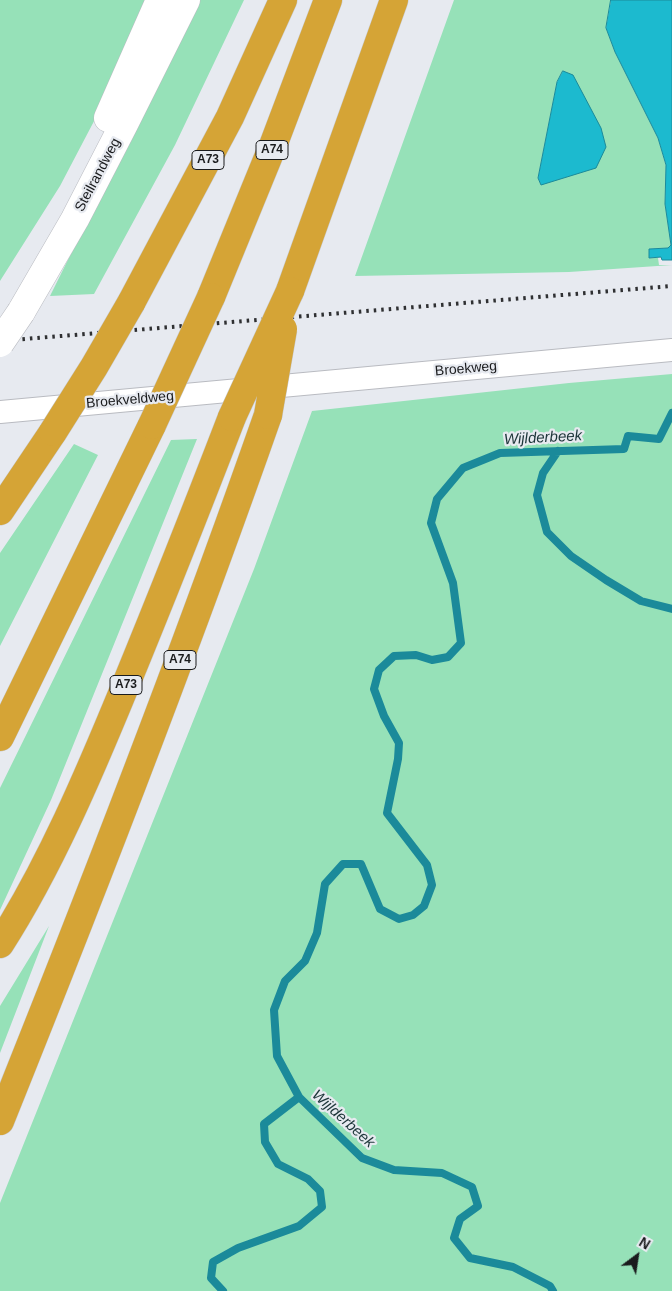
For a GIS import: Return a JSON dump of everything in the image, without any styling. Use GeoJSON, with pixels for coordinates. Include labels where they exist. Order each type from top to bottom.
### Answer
{"type":"FeatureCollection","features":[{"type":"Feature","properties":{"kind":"highway","name":"A73"},"geometry":{"type":"LineString","coordinates":[[0,511],[94,367],[131,303],[230,117],[283,0]]}},
{"type":"Feature","properties":{"kind":"highway","name":"A74"},"geometry":{"type":"LineString","coordinates":[[0,737],[152,424],[211,297],[274,143],[328,0]]}},
{"type":"Feature","properties":{"kind":"highway","name":"A73"},"geometry":{"type":"LineString","coordinates":[[0,944],[59,836],[102,742],[157,609],[232,417],[290,291],[394,0]]}},
{"type":"Feature","properties":{"kind":"highway","name":"A74"},"geometry":{"type":"LineString","coordinates":[[0,1120],[146,751],[219,555],[268,415],[290,291]]}},
{"type":"Feature","properties":{"kind":"main road","name":"Steilrandweg"},"geometry":{"type":"LineString","coordinates":[[0,343],[10,312],[109,116],[160,0]]}},
{"type":"Feature","properties":{"kind":"main road","name":"Steilrandweg"},"geometry":{"type":"LineString","coordinates":[[10,312],[75,219],[186,0]]}},
{"type":"Feature","properties":{"kind":"street","name":"Broekweg"},"geometry":{"type":"LineString","coordinates":[[261,387],[672,350]]}},
{"type":"Feature","properties":{"kind":"street","name":"Broekveldweg"},"geometry":{"type":"LineString","coordinates":[[0,412],[261,387]]}},
{"type":"Feature","properties":{"kind":"green space"},"geometry":{"type":"Polygon","coordinates":[[[0,0],[151,0],[103,104],[60,186],[0,281],[0,0]]]}},
{"type":"Feature","properties":{"kind":"green space"},"geometry":{"type":"Polygon","coordinates":[[[191,0],[244,0],[175,145],[94,294],[50,296],[135,125],[191,0]]]}},
{"type":"Feature","properties":{"kind":"green space"},"geometry":{"type":"Polygon","coordinates":[[[454,0],[611,0],[606,28],[615,52],[658,138],[666,166],[665,204],[671,245],[668,248],[649,249],[649,258],[658,258],[659,265],[672,265],[569,272],[355,276],[454,0]],[[563,71],[557,82],[538,178],[541,185],[563,71]]]}},
{"type":"Feature","properties":{"kind":"green space"},"geometry":{"type":"Polygon","coordinates":[[[672,374],[672,1291],[0,1291],[0,1203],[254,569],[312,411],[569,383],[672,374]]]}},
{"type":"Feature","properties":{"kind":"green space"},"geometry":{"type":"Polygon","coordinates":[[[197,439],[51,800],[0,910],[0,788],[171,440],[197,439]]]}},
{"type":"Feature","properties":{"kind":"green space"},"geometry":{"type":"Polygon","coordinates":[[[74,444],[98,455],[0,646],[0,553],[74,444]]]}},
{"type":"Feature","properties":{"kind":"green space"},"geometry":{"type":"Polygon","coordinates":[[[49,926],[0,1053],[0,1006],[49,926]]]}},
{"type":"Feature","properties":{"kind":"water"},"geometry":{"type":"Polygon","coordinates":[[[611,0],[672,0],[672,260],[662,260],[661,257],[649,258],[649,249],[668,248],[671,245],[665,204],[666,165],[658,138],[615,52],[606,28],[611,0]]]}},
{"type":"Feature","properties":{"kind":"water"},"geometry":{"type":"Polygon","coordinates":[[[563,71],[573,75],[601,128],[606,147],[596,168],[541,185],[538,178],[557,82],[563,71]]]}},
{"type":"Feature","properties":{"kind":"waterway","name":"Wijlderbeek"},"geometry":{"type":"LineString","coordinates":[[553,1291],[550,1286],[513,1267],[470,1258],[454,1238],[460,1219],[478,1206],[472,1187],[442,1173],[394,1170],[362,1158],[299,1097],[277,1056],[274,1010],[285,981],[305,961],[317,933],[325,884],[343,864],[361,864],[380,909],[399,919],[413,915],[424,906],[432,885],[427,865],[387,813],[398,759],[399,743],[384,716],[374,689],[379,670],[394,656],[416,655],[432,660],[448,657],[461,643],[453,583],[431,523],[437,499],[463,468],[500,453],[624,449],[628,436],[659,439],[672,413]]}},
{"type":"Feature","properties":{"kind":"waterway"},"geometry":{"type":"LineString","coordinates":[[558,451],[543,473],[537,495],[547,532],[571,556],[606,580],[641,601],[672,609]]}},
{"type":"Feature","properties":{"kind":"waterway"},"geometry":{"type":"LineString","coordinates":[[223,1291],[211,1278],[213,1262],[238,1248],[299,1226],[322,1207],[320,1191],[308,1179],[278,1164],[265,1142],[264,1124],[299,1097]]}},
{"type":"Feature","properties":{"kind":"railway"},"geometry":{"type":"LineString","coordinates":[[0,341],[672,286]]}}]}
